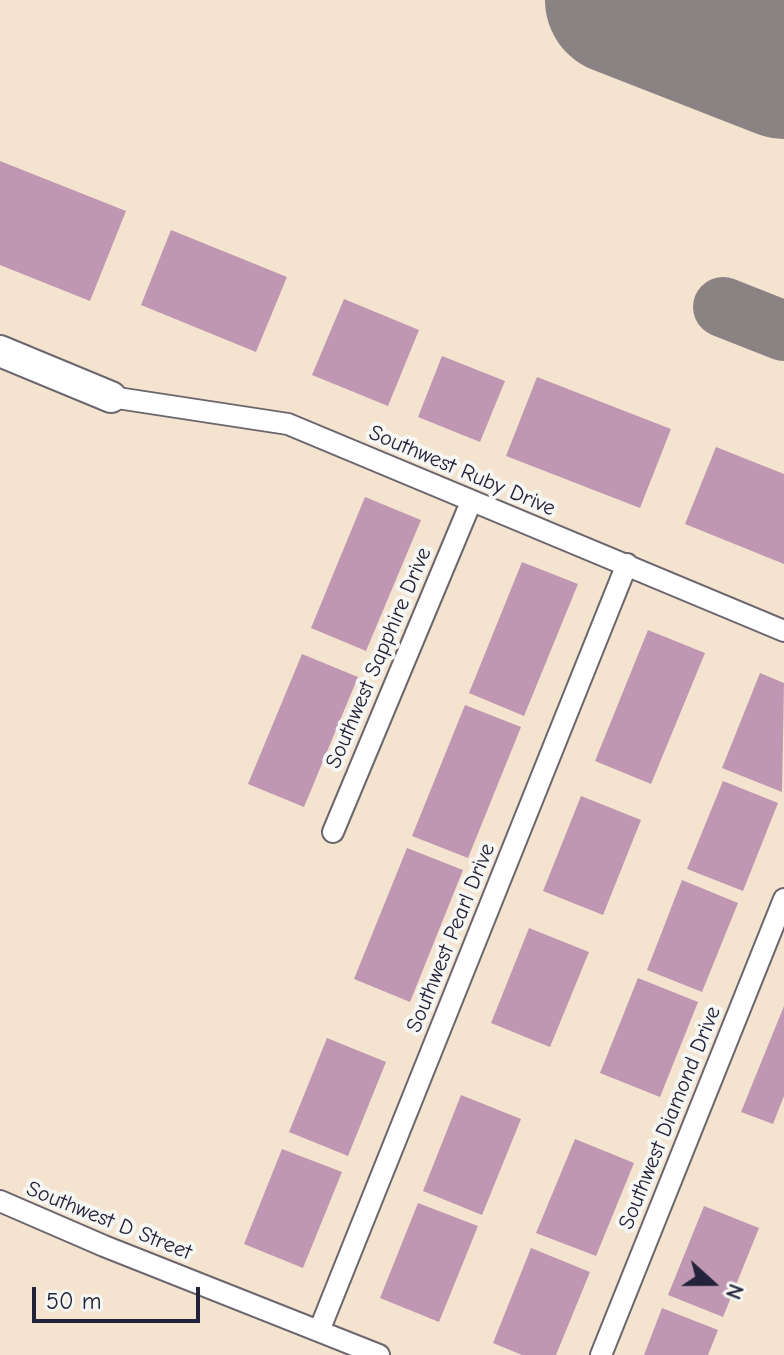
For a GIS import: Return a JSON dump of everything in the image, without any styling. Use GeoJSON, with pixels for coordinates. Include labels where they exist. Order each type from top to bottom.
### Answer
{"type":"FeatureCollection","features":[{"type":"Feature","properties":{"kind":"street"},"geometry":{"type":"LineString","coordinates":[[0,351],[111,397]]}},
{"type":"Feature","properties":{"kind":"street","name":"Southwest Ruby Drive"},"geometry":{"type":"LineString","coordinates":[[111,397],[288,424],[784,631]]}},
{"type":"Feature","properties":{"kind":"street","name":"Southwest Sapphire Drive"},"geometry":{"type":"LineString","coordinates":[[333,832],[471,502]]}},
{"type":"Feature","properties":{"kind":"street","name":"Southwest Pearl Drive"},"geometry":{"type":"LineString","coordinates":[[319,1331],[627,564]]}},
{"type":"Feature","properties":{"kind":"street","name":"Southwest Diamond Drive"},"geometry":{"type":"LineString","coordinates":[[601,1355],[784,899]]}},
{"type":"Feature","properties":{"kind":"street","name":"Southwest D Street"},"geometry":{"type":"LineString","coordinates":[[0,1201],[118,1252],[379,1355]]}},
{"type":"Feature","properties":{"kind":"green space"},"geometry":{"type":"Polygon","coordinates":[[[712,0],[784,0],[784,28],[712,0]]]}},
{"type":"Feature","properties":{"kind":"building"},"geometry":{"type":"Polygon","coordinates":[[[0,161],[126,211],[90,301],[0,265],[0,161]]]}},
{"type":"Feature","properties":{"kind":"building"},"geometry":{"type":"Polygon","coordinates":[[[171,230],[287,277],[256,352],[141,305],[171,230]]]}},
{"type":"Feature","properties":{"kind":"building"},"geometry":{"type":"Polygon","coordinates":[[[344,299],[419,330],[388,406],[312,375],[344,299]]]}},
{"type":"Feature","properties":{"kind":"building"},"geometry":{"type":"Polygon","coordinates":[[[442,356],[505,381],[480,442],[418,417],[442,356]]]}},
{"type":"Feature","properties":{"kind":"building"},"geometry":{"type":"Polygon","coordinates":[[[537,377],[671,429],[640,508],[506,456],[537,377]]]}},
{"type":"Feature","properties":{"kind":"building"},"geometry":{"type":"Polygon","coordinates":[[[716,447],[784,474],[784,564],[685,524],[716,447]]]}},
{"type":"Feature","properties":{"kind":"building"},"geometry":{"type":"Polygon","coordinates":[[[365,497],[421,520],[366,651],[311,628],[365,497]]]}},
{"type":"Feature","properties":{"kind":"building"},"geometry":{"type":"Polygon","coordinates":[[[522,562],[578,584],[524,716],[469,693],[522,562]]]}},
{"type":"Feature","properties":{"kind":"building"},"geometry":{"type":"Polygon","coordinates":[[[648,630],[705,653],[651,784],[595,761],[648,630]]]}},
{"type":"Feature","properties":{"kind":"building"},"geometry":{"type":"Polygon","coordinates":[[[302,654],[358,677],[304,807],[248,784],[302,654]]]}},
{"type":"Feature","properties":{"kind":"building"},"geometry":{"type":"Polygon","coordinates":[[[760,673],[784,683],[782,792],[722,768],[760,673]]]}},
{"type":"Feature","properties":{"kind":"building"},"geometry":{"type":"Polygon","coordinates":[[[465,705],[521,727],[468,858],[412,836],[465,705]]]}},
{"type":"Feature","properties":{"kind":"building"},"geometry":{"type":"Polygon","coordinates":[[[723,781],[778,803],[743,891],[687,869],[723,781]]]}},
{"type":"Feature","properties":{"kind":"building"},"geometry":{"type":"Polygon","coordinates":[[[581,796],[641,820],[603,915],[543,891],[581,796]]]}},
{"type":"Feature","properties":{"kind":"building"},"geometry":{"type":"Polygon","coordinates":[[[407,848],[463,870],[410,1002],[354,979],[407,848]]]}},
{"type":"Feature","properties":{"kind":"building"},"geometry":{"type":"Polygon","coordinates":[[[682,880],[738,903],[702,992],[647,970],[682,880]]]}},
{"type":"Feature","properties":{"kind":"building"},"geometry":{"type":"Polygon","coordinates":[[[529,928],[589,952],[550,1047],[491,1023],[529,928]]]}},
{"type":"Feature","properties":{"kind":"building"},"geometry":{"type":"Polygon","coordinates":[[[638,978],[698,1002],[660,1097],[600,1073],[638,978]]]}},
{"type":"Feature","properties":{"kind":"building"},"geometry":{"type":"Polygon","coordinates":[[[784,1006],[784,1096],[773,1124],[741,1112],[784,1006]]]}},
{"type":"Feature","properties":{"kind":"building"},"geometry":{"type":"Polygon","coordinates":[[[327,1038],[386,1062],[348,1156],[289,1132],[327,1038]]]}},
{"type":"Feature","properties":{"kind":"building"},"geometry":{"type":"Polygon","coordinates":[[[461,1095],[521,1119],[482,1215],[423,1191],[461,1095]]]}},
{"type":"Feature","properties":{"kind":"building"},"geometry":{"type":"Polygon","coordinates":[[[575,1139],[634,1163],[596,1256],[536,1233],[575,1139]]]}},
{"type":"Feature","properties":{"kind":"building"},"geometry":{"type":"Polygon","coordinates":[[[282,1149],[342,1172],[303,1268],[244,1244],[282,1149]]]}},
{"type":"Feature","properties":{"kind":"building"},"geometry":{"type":"Polygon","coordinates":[[[418,1203],[478,1226],[439,1322],[380,1298],[418,1203]]]}},
{"type":"Feature","properties":{"kind":"building"},"geometry":{"type":"Polygon","coordinates":[[[704,1206],[759,1228],[723,1317],[668,1295],[704,1206]]]}},
{"type":"Feature","properties":{"kind":"building"},"geometry":{"type":"Polygon","coordinates":[[[531,1248],[590,1272],[556,1355],[522,1355],[493,1343],[531,1248]]]}},
{"type":"Feature","properties":{"kind":"building"},"geometry":{"type":"Polygon","coordinates":[[[662,1308],[718,1330],[708,1355],[644,1355],[662,1308]]]}},
{"type":"Feature","properties":{"kind":"taxiway"},"geometry":{"type":"LineString","coordinates":[[723,307],[784,331]]}},
{"type":"Feature","properties":{"kind":"runway"},"geometry":{"type":"LineString","coordinates":[[620,0],[784,64]]}}]}
